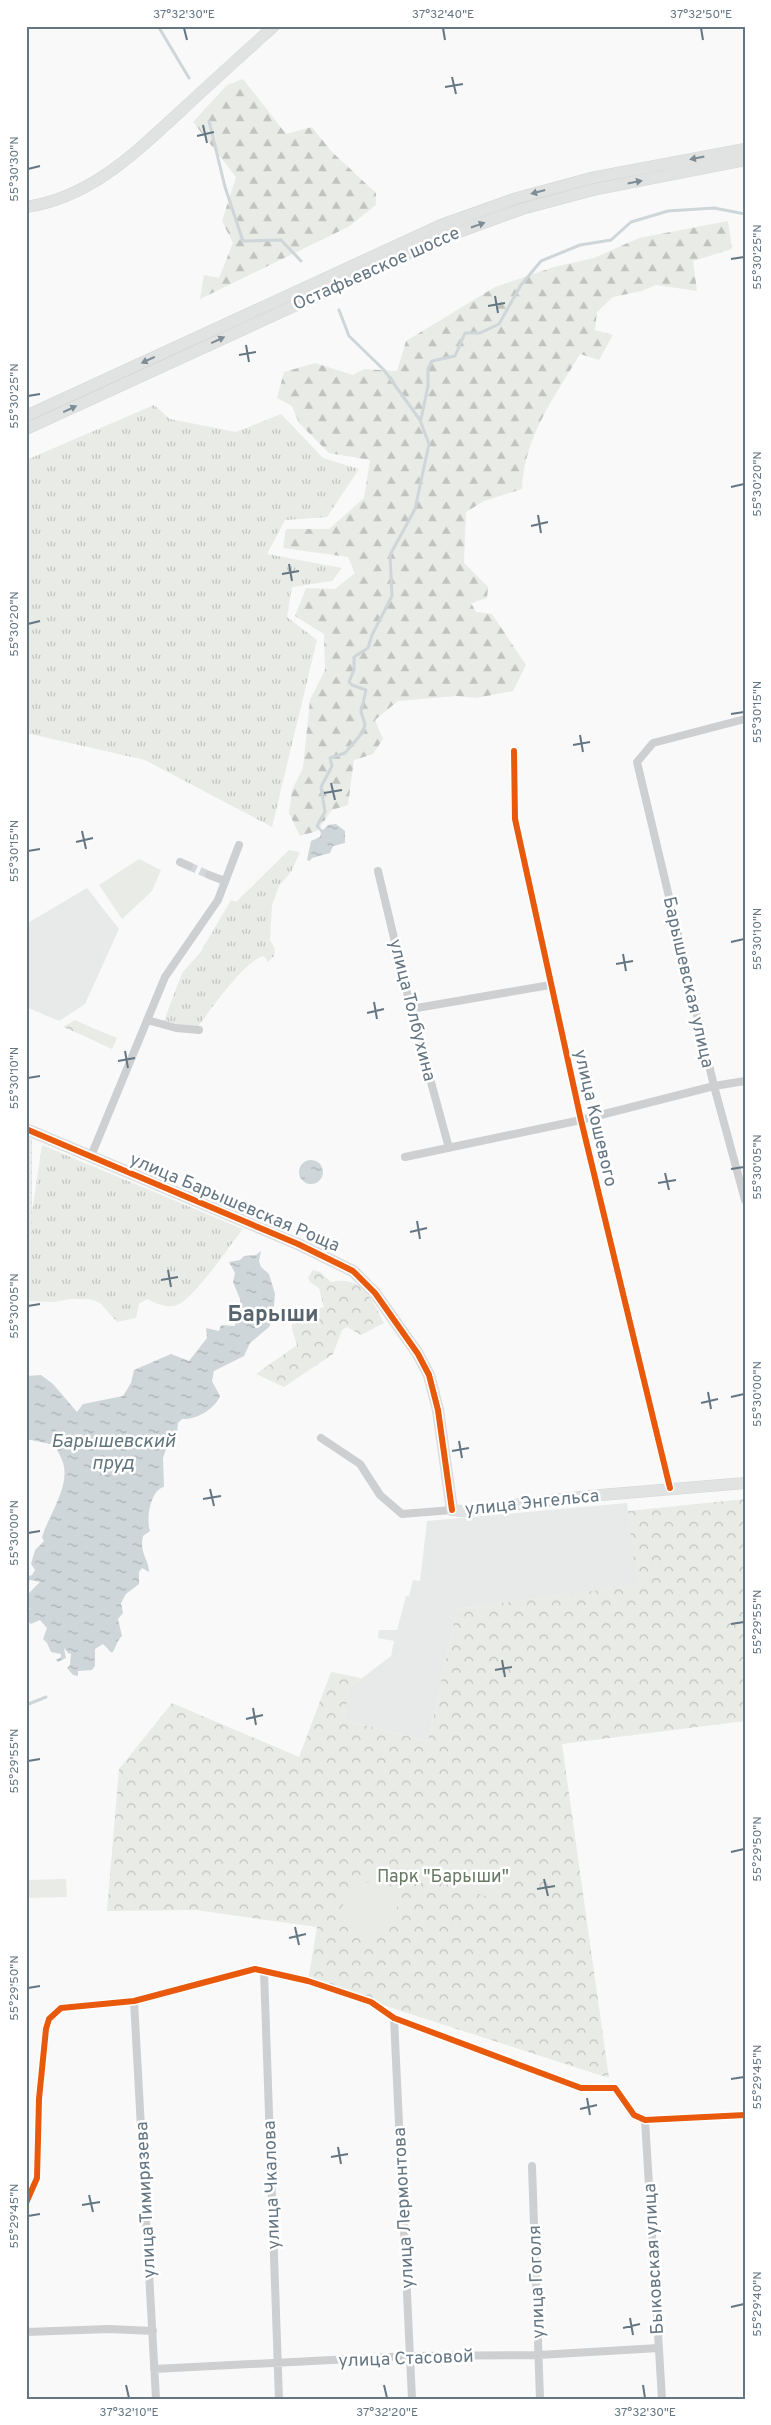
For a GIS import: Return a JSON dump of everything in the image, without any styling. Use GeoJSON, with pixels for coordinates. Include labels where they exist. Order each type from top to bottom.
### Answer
{"type":"FeatureCollection","features":[{"type":"Feature","properties":{"kind":"main road"},"geometry":{"type":"LineString","coordinates":[[26,207],[66,196],[121,165],[274,26]]}},
{"type":"Feature","properties":{"kind":"main road","name":"Остафьевское шоссе"},"geometry":{"type":"LineString","coordinates":[[26,416],[441,225],[517,198],[591,178],[745,149]]}},
{"type":"Feature","properties":{"kind":"main road","name":"Остафьевское шоссе"},"geometry":{"type":"LineString","coordinates":[[26,430],[445,236],[522,210],[597,189],[745,160]]}},
{"type":"Feature","properties":{"kind":"main road","name":"улица Барышевская Роща"},"geometry":{"type":"LineString","coordinates":[[26,1129],[332,1259],[353,1271],[375,1293],[418,1354],[429,1375],[438,1410],[452,1510]]}},
{"type":"Feature","properties":{"kind":"main road","name":"улица Энгельса"},"geometry":{"type":"LineString","coordinates":[[452,1510],[461,1511],[670,1488],[745,1483]]}},
{"type":"Feature","properties":{"kind":"street","name":"Барышевская улица"},"geometry":{"type":"LineString","coordinates":[[745,719],[653,743],[637,762],[714,1086],[745,1200]]}},
{"type":"Feature","properties":{"kind":"street","name":"улица Кошевого"},"geometry":{"type":"LineString","coordinates":[[514,751],[515,819],[550,985],[670,1488]]}},
{"type":"Feature","properties":{"kind":"street"},"geometry":{"type":"LineString","coordinates":[[91,1156],[164,977],[218,900],[239,845]]}},
{"type":"Feature","properties":{"kind":"street"},"geometry":{"type":"LineString","coordinates":[[180,862],[190,866]]}},
{"type":"Feature","properties":{"kind":"street","name":"улица Толбухина"},"geometry":{"type":"LineString","coordinates":[[378,871],[449,1148]]}},
{"type":"Feature","properties":{"kind":"street"},"geometry":{"type":"LineString","coordinates":[[210,875],[225,881]]}},
{"type":"Feature","properties":{"kind":"street"},"geometry":{"type":"LineString","coordinates":[[412,1009],[550,985]]}},
{"type":"Feature","properties":{"kind":"street"},"geometry":{"type":"LineString","coordinates":[[147,1020],[176,1028],[198,1030]]}},
{"type":"Feature","properties":{"kind":"street"},"geometry":{"type":"LineString","coordinates":[[405,1157],[581,1120],[714,1086],[745,1081]]}},
{"type":"Feature","properties":{"kind":"street","name":"улица Энгельса"},"geometry":{"type":"LineString","coordinates":[[321,1438],[360,1464],[380,1495],[402,1514],[452,1510]]}},
{"type":"Feature","properties":{"kind":"street"},"geometry":{"type":"LineString","coordinates":[[26,2204],[36,2178],[39,2099],[46,2029],[50,2019],[61,2008],[134,2001],[255,1969],[308,1981],[371,2002],[394,2018],[581,2088],[614,2088],[634,2115],[645,2120],[745,2115]]}},
{"type":"Feature","properties":{"kind":"street","name":"улица Чкалова"},"geometry":{"type":"LineString","coordinates":[[264,1971],[277,2363],[280,2399]]}},
{"type":"Feature","properties":{"kind":"street","name":"улица Тимирязева"},"geometry":{"type":"LineString","coordinates":[[134,2001],[156,2399]]}},
{"type":"Feature","properties":{"kind":"street","name":"улица Лермонтова"},"geometry":{"type":"LineString","coordinates":[[394,2018],[412,2399]]}},
{"type":"Feature","properties":{"kind":"street","name":"Быковская улица"},"geometry":{"type":"LineString","coordinates":[[645,2120],[662,2399]]}},
{"type":"Feature","properties":{"kind":"street","name":"улица Гоголя"},"geometry":{"type":"LineString","coordinates":[[532,2166],[540,2399]]}},
{"type":"Feature","properties":{"kind":"street"},"geometry":{"type":"LineString","coordinates":[[26,2332],[109,2329],[153,2331]]}},
{"type":"Feature","properties":{"kind":"street","name":"улица Стасовой"},"geometry":{"type":"LineString","coordinates":[[154,2369],[410,2356],[539,2355],[658,2348]]}},
{"type":"Feature","properties":{"kind":"shaded area"},"geometry":{"type":"Polygon","coordinates":[[[87,888],[119,929],[85,1004],[59,1021],[26,1007],[26,924],[87,888]]]}},
{"type":"Feature","properties":{"kind":"shaded area"},"geometry":{"type":"Polygon","coordinates":[[[627,1503],[638,1585],[457,1609],[428,1741],[344,1720],[349,1688],[391,1656],[394,1641],[378,1638],[379,1630],[397,1630],[406,1596],[409,1596],[413,1580],[420,1581],[427,1521],[627,1503]]]}},
{"type":"Feature","properties":{"kind":"green space"},"geometry":{"type":"Polygon","coordinates":[[[243,79],[286,134],[312,127],[332,152],[376,193],[376,205],[348,227],[200,299],[204,275],[219,278],[233,243],[222,221],[236,177],[193,122],[227,85],[243,79]]]}},
{"type":"Feature","properties":{"kind":"green space"},"geometry":{"type":"Polygon","coordinates":[[[728,221],[732,249],[693,261],[697,291],[656,285],[642,291],[613,297],[597,312],[595,330],[613,335],[599,360],[580,354],[551,402],[534,435],[528,452],[522,489],[484,501],[466,512],[464,563],[488,587],[487,598],[471,603],[476,612],[492,614],[526,665],[513,691],[476,698],[456,696],[398,701],[375,720],[383,739],[373,754],[354,760],[348,805],[332,810],[317,831],[300,836],[289,813],[292,790],[303,768],[310,700],[325,670],[324,634],[295,616],[306,588],[335,589],[355,573],[348,557],[283,548],[286,529],[329,529],[364,498],[370,460],[329,453],[299,423],[292,406],[277,398],[284,372],[315,363],[353,375],[364,369],[397,371],[406,341],[495,287],[554,267],[594,258],[639,238],[728,221]]]}},
{"type":"Feature","properties":{"kind":"green space"},"geometry":{"type":"Polygon","coordinates":[[[154,405],[170,419],[236,432],[281,414],[323,458],[359,469],[327,517],[285,520],[267,554],[342,568],[332,581],[292,587],[287,617],[317,640],[272,827],[145,760],[26,733],[26,460],[154,405]]]}},
{"type":"Feature","properties":{"kind":"green space"},"geometry":{"type":"Polygon","coordinates":[[[289,850],[300,852],[291,872],[279,886],[272,905],[270,940],[275,949],[274,956],[268,962],[264,956],[247,966],[228,987],[197,1028],[164,1021],[182,973],[200,953],[231,900],[236,902],[289,850]]]}},
{"type":"Feature","properties":{"kind":"green space"},"geometry":{"type":"Polygon","coordinates":[[[139,859],[161,870],[152,891],[122,919],[99,885],[139,859]]]}},
{"type":"Feature","properties":{"kind":"green space"},"geometry":{"type":"Polygon","coordinates":[[[75,1020],[88,1026],[84,1036],[63,1027],[75,1020]]]}},
{"type":"Feature","properties":{"kind":"green space"},"geometry":{"type":"Polygon","coordinates":[[[88,1026],[117,1038],[112,1049],[84,1036],[88,1026]]]}},
{"type":"Feature","properties":{"kind":"green space"},"geometry":{"type":"Polygon","coordinates":[[[26,1137],[32,1139],[32,1232],[26,1243],[26,1137]]]}},
{"type":"Feature","properties":{"kind":"green space"},"geometry":{"type":"Polygon","coordinates":[[[42,1145],[243,1229],[201,1283],[184,1301],[177,1305],[165,1306],[147,1299],[139,1304],[136,1318],[117,1322],[100,1303],[90,1299],[69,1299],[54,1302],[26,1301],[26,1253],[42,1145]]]}},
{"type":"Feature","properties":{"kind":"green space"},"geometry":{"type":"Polygon","coordinates":[[[313,1270],[320,1272],[331,1282],[351,1282],[358,1285],[370,1297],[384,1323],[361,1335],[347,1327],[342,1330],[333,1354],[284,1387],[256,1374],[297,1345],[292,1324],[315,1309],[324,1307],[319,1288],[310,1282],[308,1277],[313,1270]]]}},
{"type":"Feature","properties":{"kind":"green space","name":"Парк \"Барыши\""},"geometry":{"type":"Polygon","coordinates":[[[745,1499],[745,1721],[562,1744],[609,2078],[308,1981],[317,1927],[196,1910],[107,1911],[119,1769],[172,1703],[299,1757],[331,1672],[361,1678],[349,1689],[344,1720],[428,1741],[457,1609],[637,1585],[628,1511],[745,1499]]]}},
{"type":"Feature","properties":{"kind":"green space"},"geometry":{"type":"Polygon","coordinates":[[[462,1866],[507,1881],[500,1901],[456,1886],[462,1866]]]}},
{"type":"Feature","properties":{"kind":"green space"},"geometry":{"type":"Polygon","coordinates":[[[66,1879],[67,1897],[27,1898],[27,1880],[66,1879]]]}},
{"type":"Feature","properties":{"kind":"green space"},"geometry":{"type":"Polygon","coordinates":[[[384,1880],[401,1897],[394,1914],[381,1929],[365,1933],[355,1933],[342,1920],[342,1910],[347,1895],[365,1883],[384,1880]]]}},
{"type":"Feature","properties":{"kind":"water"},"geometry":{"type":"Polygon","coordinates":[[[336,824],[345,831],[345,843],[333,846],[330,853],[312,858],[310,861],[307,860],[311,841],[320,837],[321,833],[317,826],[323,830],[328,825],[336,824]]]}},
{"type":"Feature","properties":{"kind":"water"},"geometry":{"type":"Polygon","coordinates":[[[311,1160],[316,1161],[322,1167],[322,1177],[316,1183],[311,1184],[306,1183],[300,1177],[299,1172],[300,1167],[306,1161],[311,1160]]]}},
{"type":"Feature","properties":{"kind":"water","name":"Барышевский пруд"},"geometry":{"type":"Polygon","coordinates":[[[261,1251],[259,1261],[261,1267],[269,1274],[275,1294],[273,1318],[269,1327],[250,1343],[244,1356],[214,1371],[212,1381],[220,1396],[218,1401],[199,1416],[182,1419],[178,1423],[177,1433],[169,1441],[163,1458],[164,1487],[159,1489],[152,1499],[149,1513],[150,1531],[143,1536],[142,1547],[149,1572],[142,1568],[139,1572],[139,1584],[126,1594],[121,1603],[123,1613],[118,1619],[122,1636],[115,1649],[112,1653],[103,1644],[95,1649],[95,1666],[92,1670],[78,1671],[78,1676],[73,1675],[67,1668],[70,1665],[71,1653],[69,1654],[64,1648],[66,1658],[58,1662],[56,1660],[61,1657],[61,1654],[51,1652],[43,1639],[47,1628],[40,1620],[31,1624],[28,1621],[27,1612],[30,1608],[26,1607],[26,1596],[40,1582],[30,1580],[26,1582],[26,1577],[32,1575],[35,1570],[31,1564],[35,1550],[44,1541],[42,1537],[61,1493],[64,1475],[62,1459],[55,1445],[26,1439],[26,1376],[41,1375],[53,1384],[77,1412],[83,1404],[123,1396],[131,1383],[134,1370],[171,1354],[189,1361],[207,1338],[206,1328],[219,1331],[221,1325],[235,1326],[234,1320],[240,1311],[240,1299],[233,1282],[235,1273],[229,1262],[240,1260],[244,1256],[256,1255],[261,1251]]]}},
{"type":"Feature","properties":{"kind":"waterway"},"geometry":{"type":"LineString","coordinates":[[158,26],[189,78]]}},
{"type":"Feature","properties":{"kind":"waterway"},"geometry":{"type":"LineString","coordinates":[[209,121],[225,187],[243,241],[281,240],[301,261]]}},
{"type":"Feature","properties":{"kind":"waterway"},"geometry":{"type":"LineString","coordinates":[[421,419],[428,386],[428,369],[432,361],[455,356],[465,333],[480,333],[499,324],[521,285],[541,261],[580,245],[611,240],[631,222],[668,211],[714,208],[745,214]]}},
{"type":"Feature","properties":{"kind":"waterway"},"geometry":{"type":"LineString","coordinates":[[319,828],[317,826],[325,812],[321,787],[332,766],[330,758],[345,753],[363,732],[365,724],[361,712],[366,690],[349,682],[354,670],[354,657],[368,648],[372,635],[392,596],[390,555],[415,509],[429,444],[420,420],[384,370],[349,336],[339,310]]}},
{"type":"Feature","properties":{"kind":"waterway"},"geometry":{"type":"LineString","coordinates":[[26,1705],[46,1697]]}},
{"type":"Feature","properties":{"kind":"tunnel"},"geometry":{"type":"LineString","coordinates":[[189,866],[209,875]]}},
{"type":"Feature","properties":{"kind":"cycle path"},"geometry":{"type":"LineString","coordinates":[[514,751],[515,819],[581,1120],[670,1488]]}},
{"type":"Feature","properties":{"kind":"cycle path"},"geometry":{"type":"LineString","coordinates":[[26,1129],[298,1244],[353,1271],[375,1293],[418,1354],[429,1375],[438,1410],[452,1510]]}},
{"type":"Feature","properties":{"kind":"cycle path"},"geometry":{"type":"LineString","coordinates":[[26,2203],[37,2178],[39,2099],[46,2029],[49,2019],[61,2008],[134,2001],[255,1969],[308,1981],[371,2002],[394,2018],[581,2088],[615,2088],[634,2115],[645,2120],[745,2115]]}},
{"type":"Feature","properties":{"kind":"district","name":"Барыши"},"geometry":{"type":"Point","coordinates":[273,1313]}}]}
